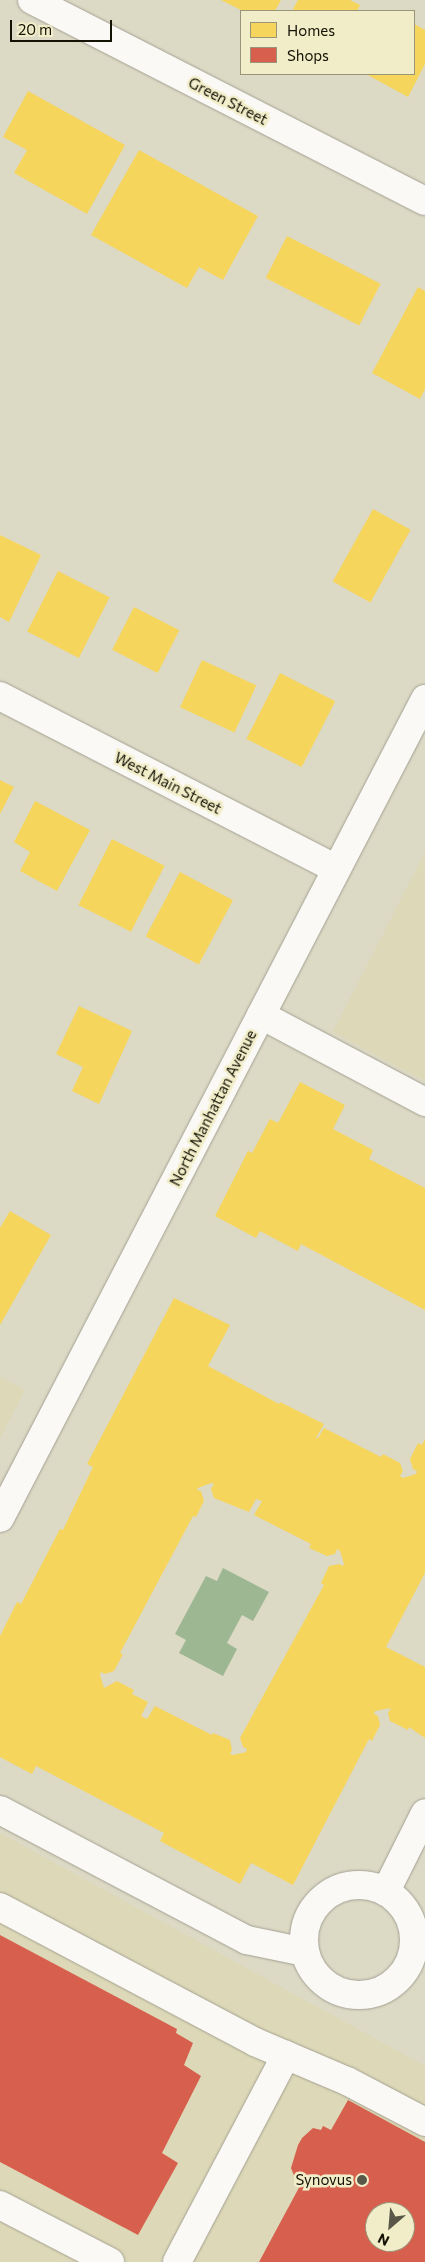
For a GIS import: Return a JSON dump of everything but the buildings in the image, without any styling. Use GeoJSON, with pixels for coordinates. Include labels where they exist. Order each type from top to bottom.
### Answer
{"type":"FeatureCollection","features":[{"type":"Feature","properties":{"kind":"street","name":"Green Street"},"geometry":{"type":"LineString","coordinates":[[32,0],[425,201]]}},
{"type":"Feature","properties":{"kind":"street","name":"West Main Street"},"geometry":{"type":"LineString","coordinates":[[0,696],[336,869]]}},
{"type":"Feature","properties":{"kind":"street","name":"North Manhattan Avenue"},"geometry":{"type":"LineString","coordinates":[[0,1518],[425,699]]}},
{"type":"Feature","properties":{"kind":"street"},"geometry":{"type":"LineString","coordinates":[[261,1015],[425,1102]]}},
{"type":"Feature","properties":{"kind":"street"},"geometry":{"type":"LineString","coordinates":[[0,1810],[247,1940],[305,1952]]}},
{"type":"Feature","properties":{"kind":"street"},"geometry":{"type":"LineString","coordinates":[[386,1891],[425,1813]]}},
{"type":"Feature","properties":{"kind":"street"},"geometry":{"type":"LineString","coordinates":[[362,1884],[386,1891],[406,1910],[414,1928],[415,1947],[409,1965],[397,1981],[381,1991],[363,1995],[343,1993],[326,1984],[312,1970],[305,1952],[304,1935],[308,1919],[316,1904],[329,1893],[345,1886],[362,1884]]}},
{"type":"Feature","properties":{"kind":"street"},"geometry":{"type":"LineString","coordinates":[[0,1907],[255,2042],[347,2081],[425,2122]]}},
{"type":"Feature","properties":{"kind":"street"},"geometry":{"type":"LineString","coordinates":[[178,2262],[286,2055]]}},
{"type":"Feature","properties":{"kind":"street"},"geometry":{"type":"LineString","coordinates":[[0,2205],[110,2262]]}},
{"type":"Feature","properties":{"kind":"shaded area"},"geometry":{"type":"Polygon","coordinates":[[[425,852],[425,1081],[333,1032],[425,852]]]}},
{"type":"Feature","properties":{"kind":"shaded area"},"geometry":{"type":"Polygon","coordinates":[[[0,1377],[25,1390],[0,1438],[0,1377]]]}},
{"type":"Feature","properties":{"kind":"shaded area"},"geometry":{"type":"Polygon","coordinates":[[[223,1568],[269,1592],[253,1621],[242,1615],[227,1643],[237,1649],[223,1676],[179,1653],[186,1640],[175,1634],[206,1576],[217,1581],[223,1568]]]}},
{"type":"Feature","properties":{"kind":"shaded area"},"geometry":{"type":"Polygon","coordinates":[[[0,1833],[425,2066],[425,2262],[0,2262],[0,1833]]]}},
{"type":"Feature","properties":{"kind":"place","name":"Synovus"},"geometry":{"type":"Point","coordinates":[362,2180]}}]}
